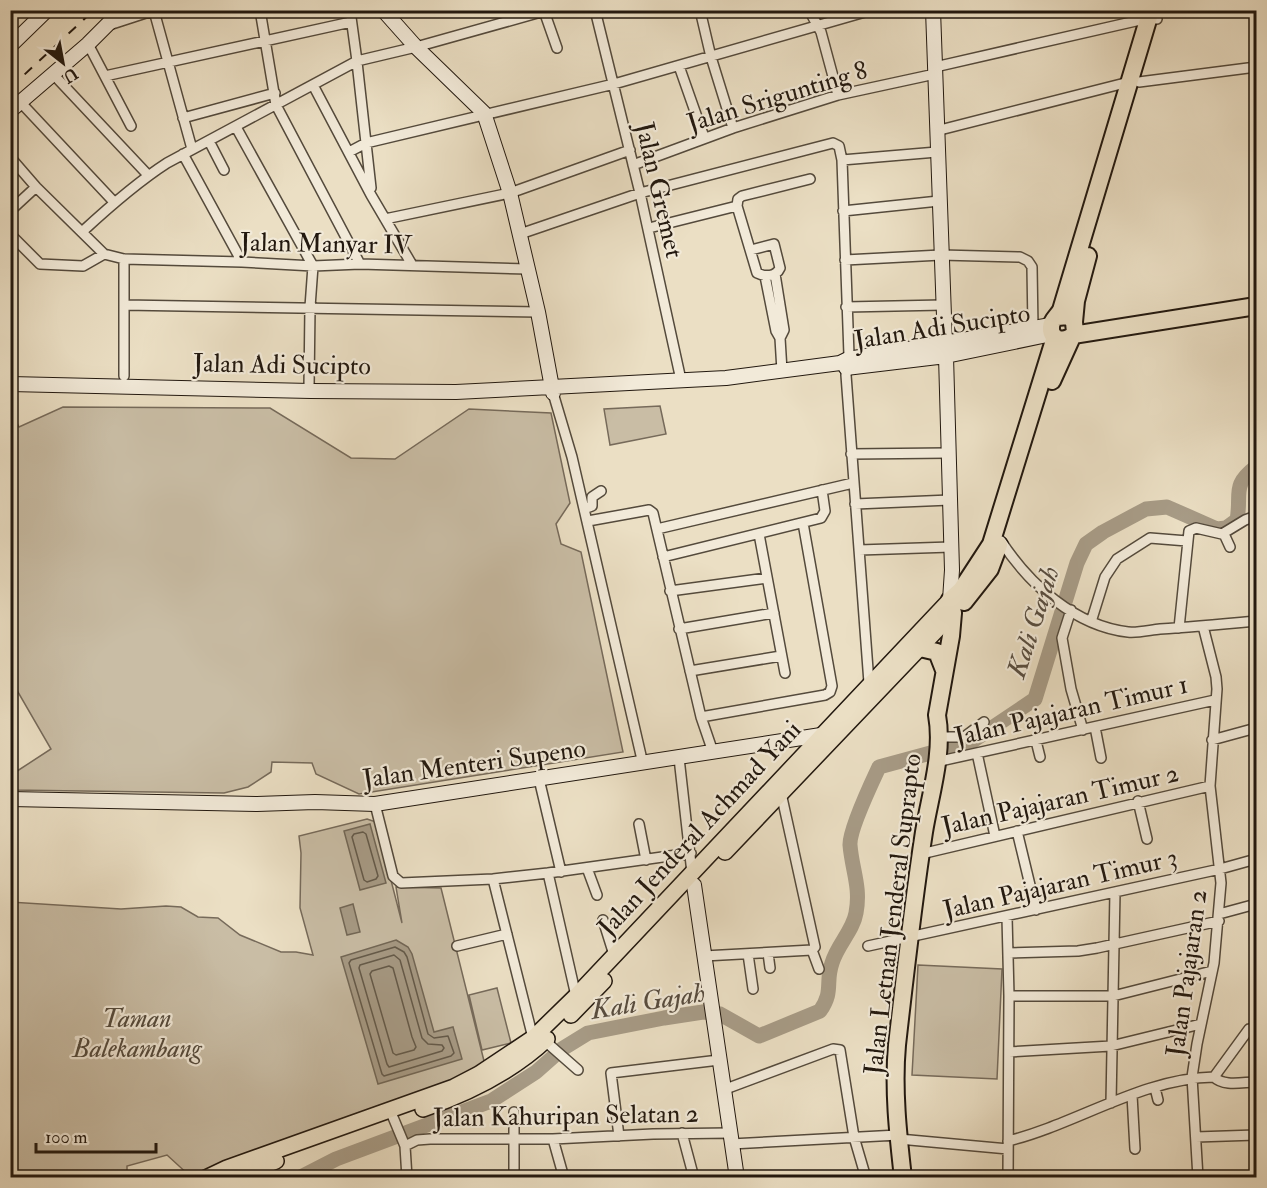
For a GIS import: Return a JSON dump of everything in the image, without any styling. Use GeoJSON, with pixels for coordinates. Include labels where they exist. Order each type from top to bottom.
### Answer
{"type":"FeatureCollection","features":[{"type":"Feature","properties":{"kind":"highway","name":"Jalan Jenderal Achmad Yani"},"geometry":{"type":"LineString","coordinates":[[956,597],[990,569],[1001,541],[1055,371],[1113,139],[1134,82],[1154,15]]}},
{"type":"Feature","properties":{"kind":"highway","name":"Jalan Adi Sucipto"},"geometry":{"type":"LineString","coordinates":[[1064,329],[1231,305],[1257,296]]}},
{"type":"Feature","properties":{"kind":"highway","name":"Jalan Adi Sucipto"},"geometry":{"type":"LineString","coordinates":[[1231,305],[1257,306]]}},
{"type":"Feature","properties":{"kind":"highway","name":"Jalan Jenderal Achmad Yani"},"geometry":{"type":"LineString","coordinates":[[956,597],[991,544],[1064,329]]}},
{"type":"Feature","properties":{"kind":"highway","name":"Jalan Letnan Jenderal Suprapto"},"geometry":{"type":"LineString","coordinates":[[938,745],[937,715],[956,597]]}},
{"type":"Feature","properties":{"kind":"highway","name":"Jalan Letnan Jenderal Suprapto"},"geometry":{"type":"LineString","coordinates":[[903,1178],[898,1137],[896,1063],[909,938],[921,854],[938,745],[947,713],[956,597]]}},
{"type":"Feature","properties":{"kind":"highway"},"geometry":{"type":"LineString","coordinates":[[920,648],[937,652],[944,670]]}},
{"type":"Feature","properties":{"kind":"main road"},"geometry":{"type":"LineString","coordinates":[[10,46],[47,10]]}},
{"type":"Feature","properties":{"kind":"main road"},"geometry":{"type":"LineString","coordinates":[[10,111],[88,44],[122,10]]}},
{"type":"Feature","properties":{"kind":"main road"},"geometry":{"type":"LineString","coordinates":[[383,10],[416,47],[484,113],[510,193],[538,312],[552,389]]}},
{"type":"Feature","properties":{"kind":"main road"},"geometry":{"type":"LineString","coordinates":[[933,10],[951,552],[956,597]]}},
{"type":"Feature","properties":{"kind":"main road","name":"Jalan Adi Sucipto"},"geometry":{"type":"LineString","coordinates":[[945,350],[1033,328],[1064,329]]}},
{"type":"Feature","properties":{"kind":"main road","name":"Jalan Adi Sucipto"},"geometry":{"type":"LineString","coordinates":[[10,384],[311,391],[456,392],[552,389],[726,378],[945,350],[1064,329]]}},
{"type":"Feature","properties":{"kind":"main road","name":"Jalan Adi Sucipto"},"geometry":{"type":"LineString","coordinates":[[10,379],[309,387],[460,387],[541,383],[552,389]]}},
{"type":"Feature","properties":{"kind":"main road"},"geometry":{"type":"LineString","coordinates":[[951,552],[964,564],[977,566]]}},
{"type":"Feature","properties":{"kind":"main road","name":"Jalan Jenderal Achmad Yani"},"geometry":{"type":"LineString","coordinates":[[234,1178],[300,1151],[393,1119],[543,1041],[586,1000],[693,879],[827,737],[920,648],[956,597]]}},
{"type":"Feature","properties":{"kind":"main road","name":"Jalan Jenderal Achmad Yani"},"geometry":{"type":"LineString","coordinates":[[543,1041],[576,996],[614,955],[781,793],[869,683],[956,597]]}},
{"type":"Feature","properties":{"kind":"main road","name":"Jalan Menteri Supeno"},"geometry":{"type":"LineString","coordinates":[[10,799],[375,804],[713,752],[827,737]]}},
{"type":"Feature","properties":{"kind":"main road"},"geometry":{"type":"LineString","coordinates":[[693,879],[737,1178]]}},
{"type":"Feature","properties":{"kind":"main road","name":"Jalan Jenderal Achmad Yani"},"geometry":{"type":"LineString","coordinates":[[206,1178],[227,1168],[393,1119]]}},
{"type":"Feature","properties":{"kind":"street"},"geometry":{"type":"LineString","coordinates":[[260,10],[276,105],[360,264]]}},
{"type":"Feature","properties":{"kind":"street"},"geometry":{"type":"LineString","coordinates":[[350,10],[371,195]]}},
{"type":"Feature","properties":{"kind":"street","name":"Jalan Gremet"},"geometry":{"type":"LineString","coordinates":[[595,10],[640,193],[681,380]]}},
{"type":"Feature","properties":{"kind":"street"},"geometry":{"type":"LineString","coordinates":[[700,10],[711,57],[733,128]]}},
{"type":"Feature","properties":{"kind":"street"},"geometry":{"type":"LineString","coordinates":[[809,10],[818,25],[838,95]]}},
{"type":"Feature","properties":{"kind":"street"},"geometry":{"type":"LineString","coordinates":[[349,152],[366,143],[484,113],[614,84],[872,10]]}},
{"type":"Feature","properties":{"kind":"street"},"geometry":{"type":"LineString","coordinates":[[106,26],[154,11],[183,118],[188,152],[242,262]]}},
{"type":"Feature","properties":{"kind":"street"},"geometry":{"type":"LineString","coordinates":[[82,231],[148,175],[357,62],[546,11],[557,48]]}},
{"type":"Feature","properties":{"kind":"street","name":"Jalan Srigunting 8"},"geometry":{"type":"LineString","coordinates":[[633,165],[704,137],[838,95],[1154,15]]}},
{"type":"Feature","properties":{"kind":"street"},"geometry":{"type":"LineString","coordinates":[[105,76],[351,22]]}},
{"type":"Feature","properties":{"kind":"street"},"geometry":{"type":"LineString","coordinates":[[10,35],[27,30]]}},
{"type":"Feature","properties":{"kind":"street"},"geometry":{"type":"LineString","coordinates":[[88,44],[131,126]]}},
{"type":"Feature","properties":{"kind":"street"},"geometry":{"type":"LineString","coordinates":[[680,66],[704,137]]}},
{"type":"Feature","properties":{"kind":"street"},"geometry":{"type":"LineString","coordinates":[[936,131],[1134,82],[1257,67]]}},
{"type":"Feature","properties":{"kind":"street"},"geometry":{"type":"LineString","coordinates":[[53,74],[148,175]]}},
{"type":"Feature","properties":{"kind":"street"},"geometry":{"type":"LineString","coordinates":[[313,86],[371,195],[411,263]]}},
{"type":"Feature","properties":{"kind":"street"},"geometry":{"type":"LineString","coordinates":[[183,118],[275,93]]}},
{"type":"Feature","properties":{"kind":"street"},"geometry":{"type":"LineString","coordinates":[[24,106],[114,202]]}},
{"type":"Feature","properties":{"kind":"street"},"geometry":{"type":"LineString","coordinates":[[236,127],[313,266],[309,387]]}},
{"type":"Feature","properties":{"kind":"street"},"geometry":{"type":"LineString","coordinates":[[208,141],[224,170]]}},
{"type":"Feature","properties":{"kind":"street"},"geometry":{"type":"LineString","coordinates":[[520,234],[640,193],[832,143],[839,146],[842,160],[846,307],[845,364],[869,683]]}},
{"type":"Feature","properties":{"kind":"street"},"geometry":{"type":"LineString","coordinates":[[385,219],[510,193],[630,150]]}},
{"type":"Feature","properties":{"kind":"street"},"geometry":{"type":"LineString","coordinates":[[842,160],[937,152]]}},
{"type":"Feature","properties":{"kind":"street"},"geometry":{"type":"LineString","coordinates":[[10,157],[36,187],[104,254],[83,266],[40,264],[10,234]]}},
{"type":"Feature","properties":{"kind":"street"},"geometry":{"type":"LineString","coordinates":[[751,250],[772,243],[780,268],[770,275],[756,272],[737,206],[738,199],[742,196],[810,179]]}},
{"type":"Feature","properties":{"kind":"street"},"geometry":{"type":"LineString","coordinates":[[10,211],[36,187]]}},
{"type":"Feature","properties":{"kind":"street"},"geometry":{"type":"LineString","coordinates":[[843,211],[939,201]]}},
{"type":"Feature","properties":{"kind":"street"},"geometry":{"type":"LineString","coordinates":[[649,228],[737,206]]}},
{"type":"Feature","properties":{"kind":"street","name":"Jalan Manyar IV"},"geometry":{"type":"LineString","coordinates":[[104,254],[124,259],[313,266],[360,264],[528,269]]}},
{"type":"Feature","properties":{"kind":"street"},"geometry":{"type":"LineString","coordinates":[[844,260],[941,255],[1020,257],[1028,261],[1032,267],[1033,328]]}},
{"type":"Feature","properties":{"kind":"street"},"geometry":{"type":"LineString","coordinates":[[124,259],[124,376]]}},
{"type":"Feature","properties":{"kind":"street"},"geometry":{"type":"LineString","coordinates":[[770,275],[776,332],[780,338],[782,370]]}},
{"type":"Feature","properties":{"kind":"street"},"geometry":{"type":"LineString","coordinates":[[124,305],[538,312]]}},
{"type":"Feature","properties":{"kind":"street"},"geometry":{"type":"LineString","coordinates":[[846,307],[943,305]]}},
{"type":"Feature","properties":{"kind":"street"},"geometry":{"type":"LineString","coordinates":[[552,389],[573,457],[643,764]]}},
{"type":"Feature","properties":{"kind":"street"},"geometry":{"type":"LineString","coordinates":[[851,454],[948,453]]}},
{"type":"Feature","properties":{"kind":"street"},"geometry":{"type":"LineString","coordinates":[[657,529],[853,483]]}},
{"type":"Feature","properties":{"kind":"street"},"geometry":{"type":"LineString","coordinates":[[663,557],[821,518],[824,515],[822,490]]}},
{"type":"Feature","properties":{"kind":"street"},"geometry":{"type":"LineString","coordinates":[[584,509],[592,507],[592,497],[601,491]]}},
{"type":"Feature","properties":{"kind":"street"},"geometry":{"type":"LineString","coordinates":[[855,504],[950,500]]}},
{"type":"Feature","properties":{"kind":"street"},"geometry":{"type":"LineString","coordinates":[[588,521],[649,510],[653,513],[701,717],[713,752]]}},
{"type":"Feature","properties":{"kind":"street"},"geometry":{"type":"LineString","coordinates":[[1179,628],[1189,531],[1192,528],[1224,534],[1245,520],[1257,516]]}},
{"type":"Feature","properties":{"kind":"street"},"geometry":{"type":"LineString","coordinates":[[701,717],[825,695],[830,692],[832,686],[803,523]]}},
{"type":"Feature","properties":{"kind":"street"},"geometry":{"type":"LineString","coordinates":[[759,534],[785,673]]}},
{"type":"Feature","properties":{"kind":"street"},"geometry":{"type":"LineString","coordinates":[[1224,534],[1230,547]]}},
{"type":"Feature","properties":{"kind":"street"},"geometry":{"type":"LineString","coordinates":[[1091,622],[1105,577],[1117,559],[1150,538],[1187,541]]}},
{"type":"Feature","properties":{"kind":"street"},"geometry":{"type":"LineString","coordinates":[[1001,541],[1024,573],[1060,603],[1091,622],[1130,632],[1257,621]]}},
{"type":"Feature","properties":{"kind":"street"},"geometry":{"type":"LineString","coordinates":[[859,550],[951,552]]}},
{"type":"Feature","properties":{"kind":"street"},"geometry":{"type":"LineString","coordinates":[[670,591],[767,578]]}},
{"type":"Feature","properties":{"kind":"street"},"geometry":{"type":"LineString","coordinates":[[1070,610],[1062,639],[1071,689],[1083,730]]}},
{"type":"Feature","properties":{"kind":"street"},"geometry":{"type":"LineString","coordinates":[[679,629],[774,613]]}},
{"type":"Feature","properties":{"kind":"street","name":"Jalan Pajajaran 2"},"geometry":{"type":"LineString","coordinates":[[1198,1178],[1192,1077],[1212,971],[1219,917],[1220,869],[1210,786],[1215,677],[1203,626]]}},
{"type":"Feature","properties":{"kind":"street"},"geometry":{"type":"LineString","coordinates":[[690,671],[781,656]]}},
{"type":"Feature","properties":{"kind":"street","name":"Jalan Pajajaran Timur 1"},"geometry":{"type":"LineString","coordinates":[[938,745],[977,753],[1215,700]]}},
{"type":"Feature","properties":{"kind":"street"},"geometry":{"type":"LineString","coordinates":[[938,745],[951,739],[964,737],[984,722]]}},
{"type":"Feature","properties":{"kind":"street"},"geometry":{"type":"LineString","coordinates":[[1095,727],[1101,758]]}},
{"type":"Feature","properties":{"kind":"street"},"geometry":{"type":"LineString","coordinates":[[1212,740],[1257,728]]}},
{"type":"Feature","properties":{"kind":"street"},"geometry":{"type":"LineString","coordinates":[[1036,741],[1040,758]]}},
{"type":"Feature","properties":{"kind":"street"},"geometry":{"type":"LineString","coordinates":[[977,753],[995,836]]}},
{"type":"Feature","properties":{"kind":"street"},"geometry":{"type":"LineString","coordinates":[[680,758],[693,879]]}},
{"type":"Feature","properties":{"kind":"street"},"geometry":{"type":"LineString","coordinates":[[539,779],[561,872]]}},
{"type":"Feature","properties":{"kind":"street","name":"Jalan Pajajaran Timur 2"},"geometry":{"type":"LineString","coordinates":[[921,854],[1138,801],[1210,786]]}},
{"type":"Feature","properties":{"kind":"street"},"geometry":{"type":"LineString","coordinates":[[781,793],[819,969]]}},
{"type":"Feature","properties":{"kind":"street"},"geometry":{"type":"LineString","coordinates":[[1138,801],[1146,839]]}},
{"type":"Feature","properties":{"kind":"street"},"geometry":{"type":"LineString","coordinates":[[375,804],[393,876],[397,882],[405,884],[494,879],[561,872],[691,853]]}},
{"type":"Feature","properties":{"kind":"street"},"geometry":{"type":"LineString","coordinates":[[639,824],[646,860]]}},
{"type":"Feature","properties":{"kind":"street"},"geometry":{"type":"LineString","coordinates":[[1017,831],[1036,910]]}},
{"type":"Feature","properties":{"kind":"street","name":"Jalan Pajajaran Timur 3"},"geometry":{"type":"LineString","coordinates":[[868,946],[1257,859]]}},
{"type":"Feature","properties":{"kind":"street"},"geometry":{"type":"LineString","coordinates":[[587,868],[597,895]]}},
{"type":"Feature","properties":{"kind":"street"},"geometry":{"type":"LineString","coordinates":[[548,873],[576,996]]}},
{"type":"Feature","properties":{"kind":"street"},"geometry":{"type":"LineString","coordinates":[[494,879],[507,934],[543,1041],[578,1070]]}},
{"type":"Feature","properties":{"kind":"street"},"geometry":{"type":"LineString","coordinates":[[1111,1103],[1115,892]]}},
{"type":"Feature","properties":{"kind":"street"},"geometry":{"type":"LineString","coordinates":[[1008,952],[1078,951],[1219,917],[1257,904]]}},
{"type":"Feature","properties":{"kind":"street"},"geometry":{"type":"LineString","coordinates":[[1007,916],[1008,1178]]}},
{"type":"Feature","properties":{"kind":"street"},"geometry":{"type":"LineString","coordinates":[[603,920],[614,955]]}},
{"type":"Feature","properties":{"kind":"street"},"geometry":{"type":"LineString","coordinates":[[457,945],[507,934]]}},
{"type":"Feature","properties":{"kind":"street"},"geometry":{"type":"LineString","coordinates":[[704,956],[768,953],[814,947]]}},
{"type":"Feature","properties":{"kind":"street"},"geometry":{"type":"LineString","coordinates":[[768,953],[771,968]]}},
{"type":"Feature","properties":{"kind":"street"},"geometry":{"type":"LineString","coordinates":[[748,954],[753,989]]}},
{"type":"Feature","properties":{"kind":"street"},"geometry":{"type":"LineString","coordinates":[[1009,996],[1113,996],[1212,971]]}},
{"type":"Feature","properties":{"kind":"street"},"geometry":{"type":"LineString","coordinates":[[1214,1077],[1253,1029],[1257,1018]]}},
{"type":"Feature","properties":{"kind":"street"},"geometry":{"type":"LineString","coordinates":[[1009,1052],[1111,1046],[1201,1024]]}},
{"type":"Feature","properties":{"kind":"street"},"geometry":{"type":"LineString","coordinates":[[723,1090],[833,1049],[840,1050],[854,1137],[866,1178]]}},
{"type":"Feature","properties":{"kind":"street"},"geometry":{"type":"LineString","coordinates":[[619,1136],[611,1073],[719,1060]]}},
{"type":"Feature","properties":{"kind":"street"},"geometry":{"type":"LineString","coordinates":[[1008,1145],[1132,1095],[1192,1077],[1214,1077],[1225,1083],[1257,1082]]}},
{"type":"Feature","properties":{"kind":"street"},"geometry":{"type":"LineString","coordinates":[[1155,1088],[1158,1100]]}},
{"type":"Feature","properties":{"kind":"street"},"geometry":{"type":"LineString","coordinates":[[1132,1095],[1135,1149]]}},
{"type":"Feature","properties":{"kind":"street"},"geometry":{"type":"LineString","coordinates":[[514,1112],[514,1178]]}},
{"type":"Feature","properties":{"kind":"street"},"geometry":{"type":"LineString","coordinates":[[393,1119],[405,1145],[407,1178]]}},
{"type":"Feature","properties":{"kind":"street"},"geometry":{"type":"LineString","coordinates":[[682,1133],[694,1178]]}},
{"type":"Feature","properties":{"kind":"street","name":"Jalan Kahuripan Selatan 2"},"geometry":{"type":"LineString","coordinates":[[405,1145],[417,1140],[429,1139],[514,1140],[682,1133],[730,1138],[898,1137],[1008,1145]]}},
{"type":"Feature","properties":{"kind":"street"},"geometry":{"type":"LineString","coordinates":[[1196,1137],[1257,1135]]}},
{"type":"Feature","properties":{"kind":"street"},"geometry":{"type":"LineString","coordinates":[[553,1139],[564,1178]]}},
{"type":"Feature","properties":{"kind":"green space"},"geometry":{"type":"Polygon","coordinates":[[[660,406],[666,434],[610,445],[604,409],[660,406]]]}},
{"type":"Feature","properties":{"kind":"green space"},"geometry":{"type":"Polygon","coordinates":[[[63,407],[270,408],[351,458],[395,459],[469,409],[551,413],[570,503],[556,524],[561,544],[581,552],[623,752],[359,794],[316,774],[312,763],[272,762],[271,772],[248,787],[224,793],[11,790],[11,775],[51,749],[11,680],[11,411],[19,427],[63,407]]]}},
{"type":"Feature","properties":{"kind":"green space","name":"Taman Balekambang"},"geometry":{"type":"Polygon","coordinates":[[[367,819],[376,822],[402,923],[396,887],[441,888],[485,1065],[473,1073],[191,1177],[167,1155],[127,1166],[127,1177],[11,1177],[10,902],[121,909],[181,907],[198,917],[218,918],[240,935],[281,952],[313,955],[300,908],[299,836],[367,819]]]}},
{"type":"Feature","properties":{"kind":"green space"},"geometry":{"type":"Polygon","coordinates":[[[918,965],[1002,969],[997,1079],[912,1075],[918,965]]]}},
{"type":"Feature","properties":{"kind":"green space"},"geometry":{"type":"Polygon","coordinates":[[[497,988],[511,1043],[482,1050],[469,995],[497,988]]]}},
{"type":"Feature","properties":{"kind":"water"},"geometry":{"type":"Polygon","coordinates":[[[370,824],[386,883],[360,890],[344,831],[370,824]]]}},
{"type":"Feature","properties":{"kind":"water"},"geometry":{"type":"Polygon","coordinates":[[[353,904],[360,932],[347,935],[340,908],[353,904]]]}},
{"type":"Feature","properties":{"kind":"water"},"geometry":{"type":"Polygon","coordinates":[[[396,940],[408,947],[412,954],[434,1032],[453,1027],[462,1059],[378,1084],[341,957],[396,940]]]}},
{"type":"Feature","properties":{"kind":"waterway","name":"Kali Gajah"},"geometry":{"type":"LineString","coordinates":[[299,1178],[336,1159],[491,1101],[536,1072],[562,1049],[588,1033],[703,1012],[720,1014],[759,1036],[820,1011],[827,998],[834,956],[852,926],[856,913],[856,879],[851,854],[851,838],[861,806],[879,767],[971,742],[1035,699],[1077,563],[1086,544],[1146,509],[1167,507],[1217,529],[1226,528],[1237,520],[1240,485],[1256,467]]}},
{"type":"Feature","properties":{"kind":"railway"},"geometry":{"type":"LineString","coordinates":[[10,88],[94,10]]}}]}
